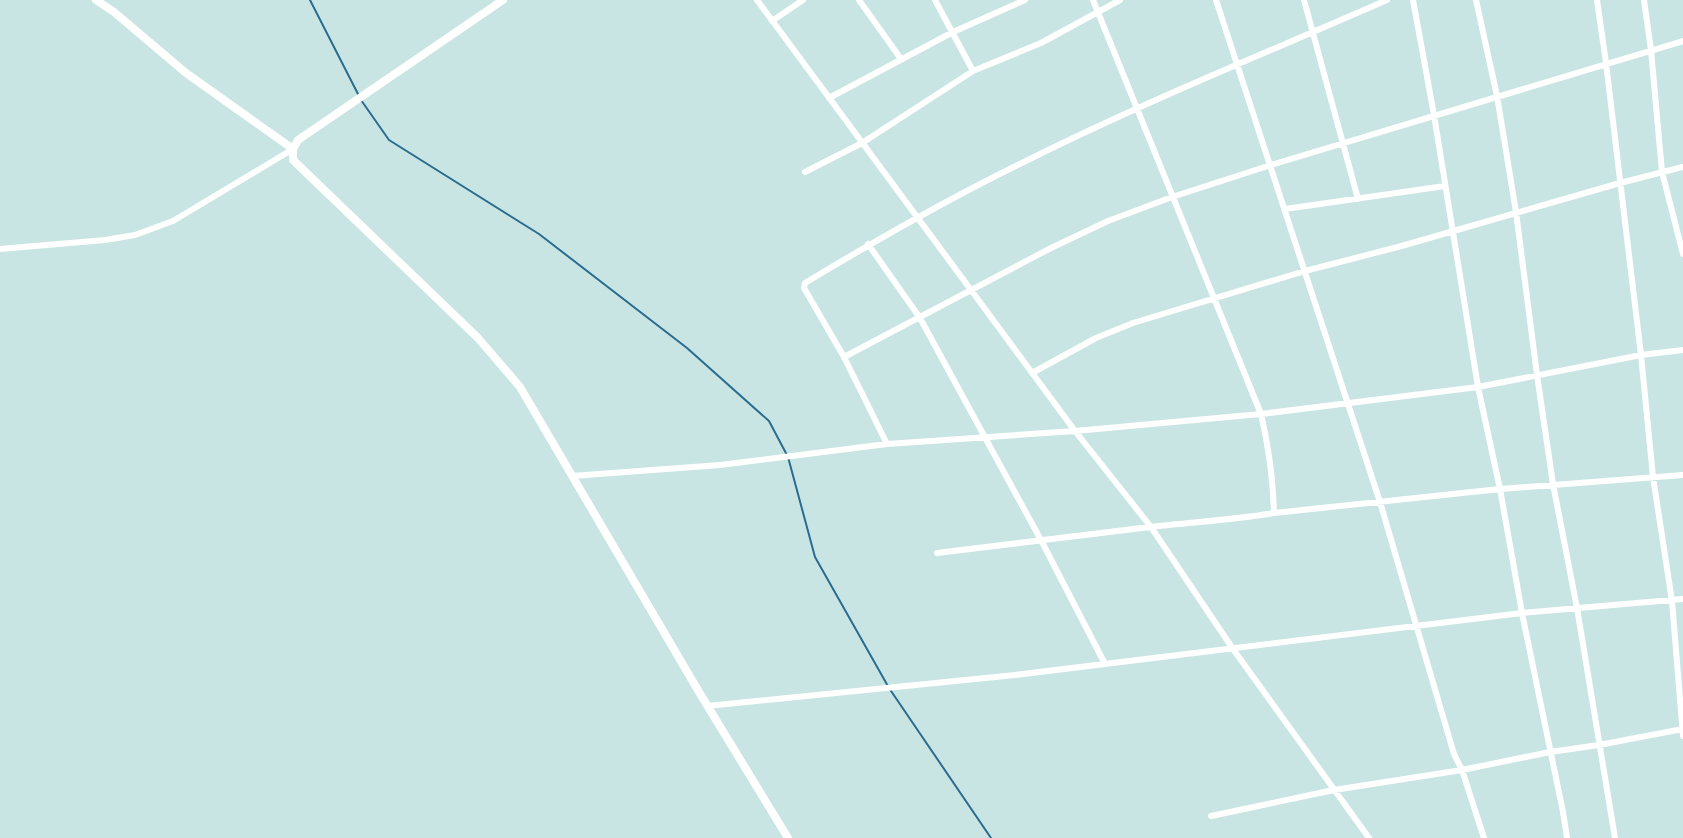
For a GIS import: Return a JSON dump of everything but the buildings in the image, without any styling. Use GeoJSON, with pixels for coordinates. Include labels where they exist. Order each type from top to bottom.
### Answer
{"type":"FeatureCollection","features":[{"type":"Feature","properties":{"kind":"street"},"geometry":{"type":"LineString","coordinates":[[96,0],[114,12],[186,73],[293,149]]}},
{"type":"Feature","properties":{"kind":"street"},"geometry":{"type":"LineString","coordinates":[[503,0],[298,140],[293,149],[293,160],[478,338],[520,387],[707,706],[788,838]]}},
{"type":"Feature","properties":{"kind":"street"},"geometry":{"type":"LineString","coordinates":[[757,0],[1075,432],[1151,527],[1233,649],[1369,838]]}},
{"type":"Feature","properties":{"kind":"street"},"geometry":{"type":"LineString","coordinates":[[772,21],[802,0]]}},
{"type":"Feature","properties":{"kind":"street"},"geometry":{"type":"LineString","coordinates":[[859,0],[901,59]]}},
{"type":"Feature","properties":{"kind":"street"},"geometry":{"type":"LineString","coordinates":[[935,0],[973,71]]}},
{"type":"Feature","properties":{"kind":"street"},"geometry":{"type":"LineString","coordinates":[[829,98],[953,32],[1025,0]]}},
{"type":"Feature","properties":{"kind":"street"},"geometry":{"type":"LineString","coordinates":[[1093,0],[1261,414],[1269,446],[1273,479],[1274,514]]}},
{"type":"Feature","properties":{"kind":"street"},"geometry":{"type":"LineString","coordinates":[[805,172],[862,143],[973,71],[1041,43],[1120,0]]}},
{"type":"Feature","properties":{"kind":"street"},"geometry":{"type":"LineString","coordinates":[[1216,0],[1380,502],[1454,754],[1462,770],[1484,838]]}},
{"type":"Feature","properties":{"kind":"street"},"geometry":{"type":"LineString","coordinates":[[1304,0],[1314,32],[1358,198]]}},
{"type":"Feature","properties":{"kind":"street"},"geometry":{"type":"LineString","coordinates":[[887,444],[844,357],[804,286],[805,283],[868,244],[1030,158],[1138,108],[1387,0]]}},
{"type":"Feature","properties":{"kind":"street"},"geometry":{"type":"LineString","coordinates":[[1413,0],[1434,115],[1478,387],[1500,489],[1522,613],[1567,838]]}},
{"type":"Feature","properties":{"kind":"street"},"geometry":{"type":"LineString","coordinates":[[1476,0],[1497,96],[1516,212],[1553,484],[1577,608],[1615,838]]}},
{"type":"Feature","properties":{"kind":"street"},"geometry":{"type":"LineString","coordinates":[[1597,0],[1641,355],[1653,477],[1672,601],[1683,736]]}},
{"type":"Feature","properties":{"kind":"street"},"geometry":{"type":"LineString","coordinates":[[1644,0],[1651,50],[1662,172],[1683,254]]}},
{"type":"Feature","properties":{"kind":"street"},"geometry":{"type":"LineString","coordinates":[[844,357],[1051,248],[1108,221],[1172,197],[1271,165],[1683,41]]}},
{"type":"Feature","properties":{"kind":"street"},"geometry":{"type":"LineString","coordinates":[[0,249],[105,240],[135,235],[173,221],[293,149]]}},
{"type":"Feature","properties":{"kind":"street"},"geometry":{"type":"LineString","coordinates":[[1032,373],[1096,338],[1133,323],[1305,271],[1398,247],[1516,212],[1683,167]]}},
{"type":"Feature","properties":{"kind":"street"},"geometry":{"type":"LineString","coordinates":[[1285,209],[1445,186]]}},
{"type":"Feature","properties":{"kind":"street"},"geometry":{"type":"LineString","coordinates":[[868,244],[920,318],[1042,542],[1105,664]]}},
{"type":"Feature","properties":{"kind":"street"},"geometry":{"type":"LineString","coordinates":[[572,476],[720,465],[887,444],[985,436],[1075,432],[1261,414],[1478,387],[1641,355],[1683,350]]}},
{"type":"Feature","properties":{"kind":"street"},"geometry":{"type":"LineString","coordinates":[[937,553],[1042,542],[1151,527],[1240,519],[1500,489],[1683,475]]}},
{"type":"Feature","properties":{"kind":"street"},"geometry":{"type":"LineString","coordinates":[[707,706],[1015,675],[1522,613],[1683,599]]}},
{"type":"Feature","properties":{"kind":"street"},"geometry":{"type":"LineString","coordinates":[[1211,816],[1334,790],[1462,770],[1550,752],[1599,745],[1683,729]]}},
{"type":"Feature","properties":{"kind":"waterway"},"geometry":{"type":"LineString","coordinates":[[310,0],[359,96]]}},
{"type":"Feature","properties":{"kind":"waterway"},"geometry":{"type":"LineString","coordinates":[[361,100],[389,140],[539,234],[687,348],[769,421],[788,457],[815,557],[889,688],[991,838]]}}]}
